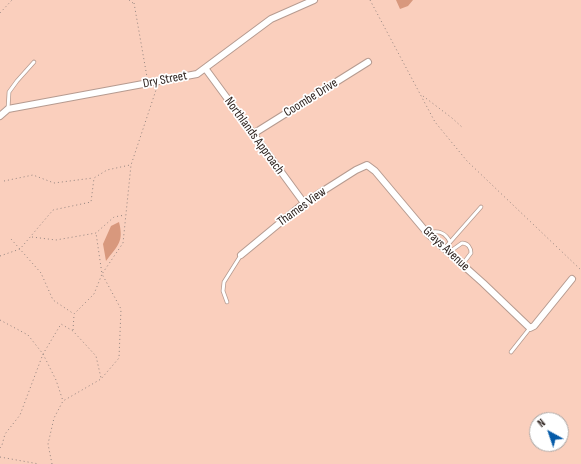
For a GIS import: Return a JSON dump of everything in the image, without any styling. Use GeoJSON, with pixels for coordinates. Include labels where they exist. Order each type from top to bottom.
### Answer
{"type":"FeatureCollection","features":[{"type":"Feature","properties":{"kind":"street","name":"Dry Street"},"geometry":{"type":"LineString","coordinates":[[8,108],[197,74],[271,19],[314,0]]}},
{"type":"Feature","properties":{"kind":"street","name":"Coombe Drive"},"geometry":{"type":"LineString","coordinates":[[253,134],[368,62]]}},
{"type":"Feature","properties":{"kind":"street","name":"Northlands Approach"},"geometry":{"type":"LineString","coordinates":[[204,68],[304,203]]}},
{"type":"Feature","properties":{"kind":"street"},"geometry":{"type":"LineString","coordinates":[[0,116],[8,108]]}},
{"type":"Feature","properties":{"kind":"street","name":"Thames View"},"geometry":{"type":"LineString","coordinates":[[241,255],[304,203],[356,170],[367,165]]}},
{"type":"Feature","properties":{"kind":"street","name":"Grays Avenue"},"geometry":{"type":"LineString","coordinates":[[367,165],[375,171],[428,234],[483,283],[530,328]]}},
{"type":"Feature","properties":{"kind":"street"},"geometry":{"type":"LineString","coordinates":[[530,328],[534,326],[572,279]]}},
{"type":"Feature","properties":{"kind":"lane"},"geometry":{"type":"LineString","coordinates":[[8,108],[9,92],[34,62]]}},
{"type":"Feature","properties":{"kind":"lane"},"geometry":{"type":"LineString","coordinates":[[446,251],[450,242],[481,207]]}},
{"type":"Feature","properties":{"kind":"lane"},"geometry":{"type":"LineString","coordinates":[[428,234],[440,232],[446,236],[450,242]]}},
{"type":"Feature","properties":{"kind":"lane"},"geometry":{"type":"LineString","coordinates":[[446,251],[462,243],[468,245],[471,253],[462,265]]}},
{"type":"Feature","properties":{"kind":"lane"},"geometry":{"type":"LineString","coordinates":[[227,302],[223,291],[224,282],[241,255]]}},
{"type":"Feature","properties":{"kind":"lane"},"geometry":{"type":"LineString","coordinates":[[511,352],[519,344],[530,328]]}},
{"type":"Feature","properties":{"kind":"path"},"geometry":{"type":"LineString","coordinates":[[0,13],[12,0]]}},
{"type":"Feature","properties":{"kind":"path"},"geometry":{"type":"LineString","coordinates":[[129,0],[134,3]]}},
{"type":"Feature","properties":{"kind":"path"},"geometry":{"type":"LineString","coordinates":[[136,0],[134,3],[148,83]]}},
{"type":"Feature","properties":{"kind":"path"},"geometry":{"type":"LineString","coordinates":[[370,0],[435,122],[467,161],[581,270]]}},
{"type":"Feature","properties":{"kind":"path"},"geometry":{"type":"LineString","coordinates":[[74,331],[74,314],[94,294],[102,274],[123,243],[130,165],[158,82]]}},
{"type":"Feature","properties":{"kind":"path"},"geometry":{"type":"LineString","coordinates":[[422,96],[463,128]]}},
{"type":"Feature","properties":{"kind":"path"},"geometry":{"type":"LineString","coordinates":[[4,181],[33,175],[54,182],[94,178],[107,170],[130,165]]}},
{"type":"Feature","properties":{"kind":"path"},"geometry":{"type":"LineString","coordinates":[[0,256],[20,249],[53,210],[91,202],[94,178]]}},
{"type":"Feature","properties":{"kind":"path"},"geometry":{"type":"LineString","coordinates":[[30,237],[56,240],[96,233],[114,217],[126,214]]}},
{"type":"Feature","properties":{"kind":"path"},"geometry":{"type":"LineString","coordinates":[[52,464],[48,444],[54,418],[63,401],[101,379],[119,358],[121,308],[102,274],[96,233]]}},
{"type":"Feature","properties":{"kind":"path"},"geometry":{"type":"LineString","coordinates":[[12,239],[41,273],[53,300],[74,314]]}},
{"type":"Feature","properties":{"kind":"path"},"geometry":{"type":"LineString","coordinates":[[0,320],[28,335],[43,354],[56,380],[63,401]]}},
{"type":"Feature","properties":{"kind":"path"},"geometry":{"type":"LineString","coordinates":[[0,448],[5,434],[20,415],[43,354],[62,324],[74,331],[96,356],[101,379]]}},
{"type":"Feature","properties":{"kind":"path"},"geometry":{"type":"LineString","coordinates":[[0,457],[39,464]]}},
{"type":"Feature","properties":{"kind":"shaded area"},"geometry":{"type":"Polygon","coordinates":[[[0,0],[581,0],[581,464],[0,464],[0,0]]]}},
{"type":"Feature","properties":{"kind":"shaded area"},"geometry":{"type":"Polygon","coordinates":[[[396,0],[413,0],[408,6],[400,9],[396,0]]]}},
{"type":"Feature","properties":{"kind":"shaded area"},"geometry":{"type":"Polygon","coordinates":[[[119,222],[121,234],[119,243],[106,261],[103,244],[111,226],[119,222]]]}}]}
